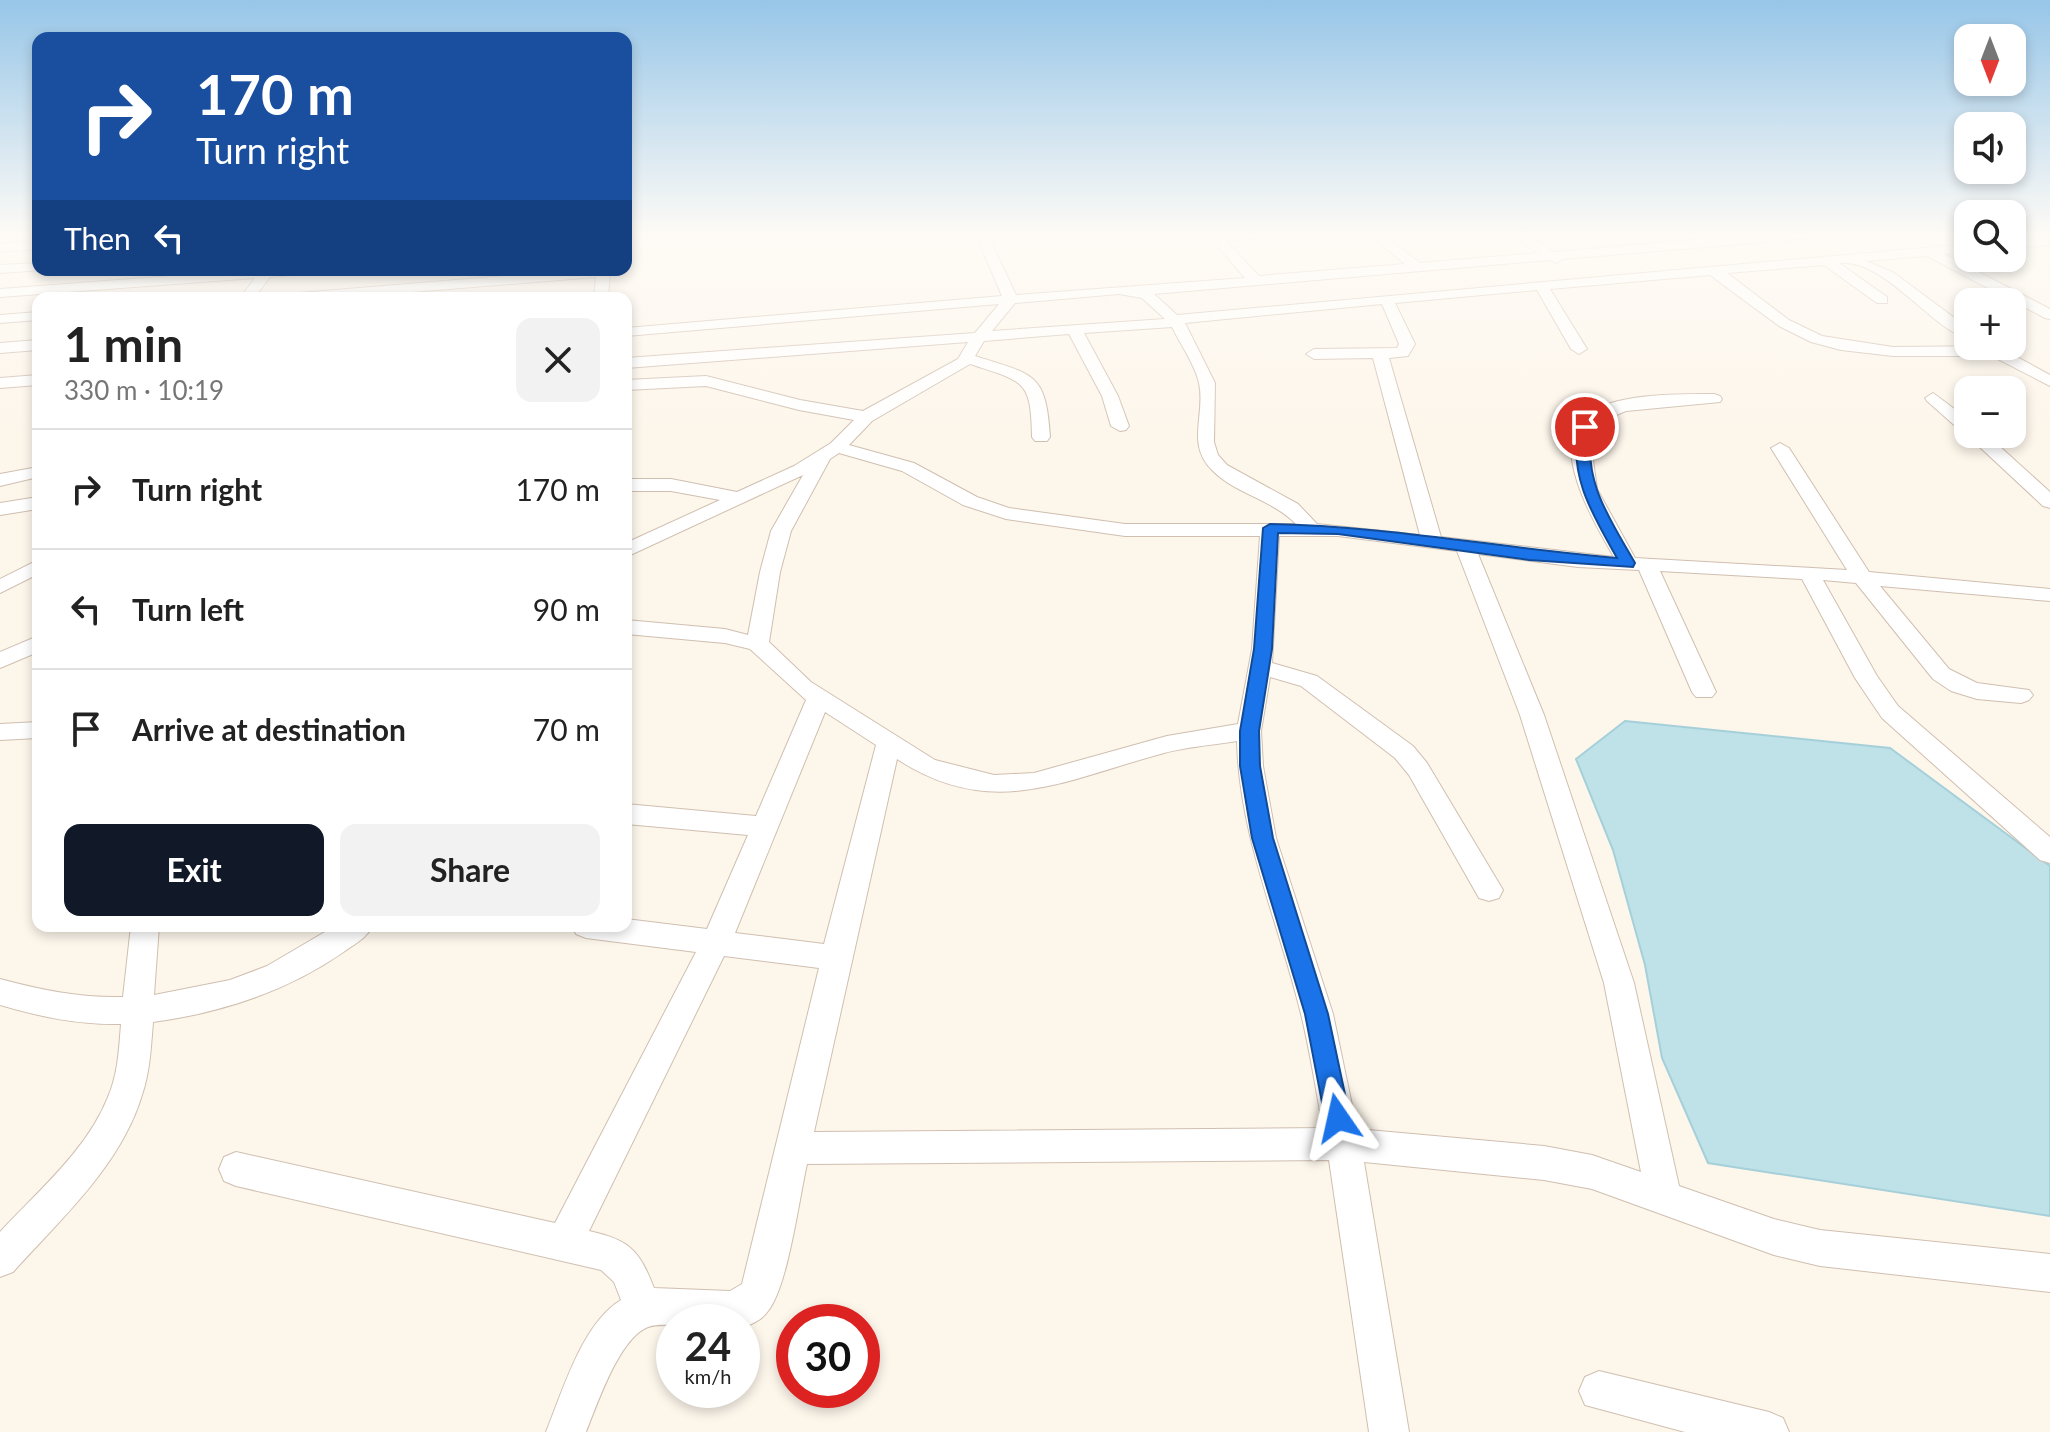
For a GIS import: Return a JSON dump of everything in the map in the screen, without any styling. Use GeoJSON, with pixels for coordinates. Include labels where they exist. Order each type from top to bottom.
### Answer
{"type":"FeatureCollection","features":[{"type":"Feature","properties":{"kind":"street"},"geometry":{"type":"LineString","coordinates":[[632,331],[1001,300]]}},
{"type":"Feature","properties":{"kind":"street"},"geometry":{"type":"LineString","coordinates":[[758,644],[770,572],[781,531],[830,452],[866,417],[966,358],[1010,300]]}},
{"type":"Feature","properties":{"kind":"street"},"geometry":{"type":"LineString","coordinates":[[1155,300],[1177,322],[1207,383],[1205,442],[1210,456],[1221,469],[1291,508],[1311,529]]}},
{"type":"Feature","properties":{"kind":"street"},"geometry":{"type":"LineString","coordinates":[[632,363],[1177,322],[1192,316],[1366,300]]}},
{"type":"Feature","properties":{"kind":"street"},"geometry":{"type":"LineString","coordinates":[[1314,354],[1403,353],[1407,350],[1407,344],[1387,300]]}},
{"type":"Feature","properties":{"kind":"street"},"geometry":{"type":"LineString","coordinates":[[1549,300],[1579,349]]}},
{"type":"Feature","properties":{"kind":"street"},"geometry":{"type":"LineString","coordinates":[[1756,300],[1791,327],[1817,339],[1876,349],[1954,349]]}},
{"type":"Feature","properties":{"kind":"street"},"geometry":{"type":"LineString","coordinates":[[1921,300],[1954,325]]}},
{"type":"Feature","properties":{"kind":"street"},"geometry":{"type":"LineString","coordinates":[[2021,300],[2050,315]]}},
{"type":"Feature","properties":{"kind":"street"},"geometry":{"type":"LineString","coordinates":[[0,319],[32,316]]}},
{"type":"Feature","properties":{"kind":"street"},"geometry":{"type":"LineString","coordinates":[[1074,329],[1110,396],[1120,426]]}},
{"type":"Feature","properties":{"kind":"street"},"geometry":{"type":"LineString","coordinates":[[0,348],[32,345]]}},
{"type":"Feature","properties":{"kind":"street"},"geometry":{"type":"LineString","coordinates":[[1380,354],[1432,542]]}},
{"type":"Feature","properties":{"kind":"street"},"geometry":{"type":"LineString","coordinates":[[966,358],[1017,376],[1031,385],[1039,407],[1041,437]]}},
{"type":"Feature","properties":{"kind":"street"},"geometry":{"type":"LineString","coordinates":[[2011,360],[2050,381]]}},
{"type":"Feature","properties":{"kind":"street"},"geometry":{"type":"LineString","coordinates":[[0,383],[32,380]]}},
{"type":"Feature","properties":{"kind":"street"},"geometry":{"type":"LineString","coordinates":[[632,385],[706,381],[799,405],[866,417]]}},
{"type":"Feature","properties":{"kind":"street"},"geometry":{"type":"LineString","coordinates":[[1704,692],[1637,564],[1590,498],[1584,476],[1582,444],[1585,427],[1590,420],[1628,406],[1672,398],[1714,399]]}},
{"type":"Feature","properties":{"kind":"street"},"geometry":{"type":"LineString","coordinates":[[1933,398],[1954,416]]}},
{"type":"Feature","properties":{"kind":"street"},"geometry":{"type":"LineString","coordinates":[[1780,448],[1862,577],[1941,674],[1959,686],[1977,691],[2021,695]]}},
{"type":"Feature","properties":{"kind":"street"},"geometry":{"type":"LineString","coordinates":[[1991,448],[2050,502]]}},
{"type":"Feature","properties":{"kind":"street"},"geometry":{"type":"LineString","coordinates":[[632,548],[830,452],[908,467],[970,501],[1041,521],[1125,530],[1311,529],[1578,561],[1809,573],[2050,595]]}},
{"type":"Feature","properties":{"kind":"street"},"geometry":{"type":"LineString","coordinates":[[0,480],[32,473]]}},
{"type":"Feature","properties":{"kind":"street"},"geometry":{"type":"LineString","coordinates":[[632,485],[671,485],[739,498]]}},
{"type":"Feature","properties":{"kind":"street"},"geometry":{"type":"LineString","coordinates":[[0,509],[32,504]]}},
{"type":"Feature","properties":{"kind":"street"},"geometry":{"type":"LineString","coordinates":[[1270,528],[1260,667],[1249,731],[1250,766],[1263,838],[1317,1014],[1343,1144],[1389,1432]]}},
{"type":"Feature","properties":{"kind":"street"},"geometry":{"type":"LineString","coordinates":[[1465,546],[1532,715],[1619,983],[1664,1197]]}},
{"type":"Feature","properties":{"kind":"street"},"geometry":{"type":"LineString","coordinates":[[0,587],[32,569]]}},
{"type":"Feature","properties":{"kind":"street"},"geometry":{"type":"LineString","coordinates":[[1809,573],[1867,678],[1890,712],[2050,853]]}},
{"type":"Feature","properties":{"kind":"street"},"geometry":{"type":"LineString","coordinates":[[632,628],[725,636],[758,644],[803,687],[926,766],[994,784],[1013,784],[1061,775],[1167,744],[1249,731]]}},
{"type":"Feature","properties":{"kind":"street"},"geometry":{"type":"LineString","coordinates":[[0,661],[32,646]]}},
{"type":"Feature","properties":{"kind":"street"},"geometry":{"type":"LineString","coordinates":[[1260,667],[1309,681],[1404,752],[1418,769],[1489,890]]}},
{"type":"Feature","properties":{"kind":"street"},"geometry":{"type":"LineString","coordinates":[[564,1243],[716,943],[819,697]]}},
{"type":"Feature","properties":{"kind":"street"},"geometry":{"type":"LineString","coordinates":[[0,732],[32,730]]}},
{"type":"Feature","properties":{"kind":"street"},"geometry":{"type":"LineString","coordinates":[[566,1432],[606,1343],[626,1319],[643,1309],[742,1309],[756,1297],[764,1276],[794,1148],[851,881],[889,742]]}},
{"type":"Feature","properties":{"kind":"street"},"geometry":{"type":"LineString","coordinates":[[632,815],[764,827]]}},
{"type":"Feature","properties":{"kind":"street"},"geometry":{"type":"LineString","coordinates":[[0,1259],[99,1146],[121,1107],[132,1074],[144,932]]}},
{"type":"Feature","properties":{"kind":"street"},"geometry":{"type":"LineString","coordinates":[[0,992],[46,1005],[136,1014],[221,998],[264,981],[321,952],[349,932]]}},
{"type":"Feature","properties":{"kind":"street"},"geometry":{"type":"LineString","coordinates":[[632,932],[837,958]]}},
{"type":"Feature","properties":{"kind":"street"},"geometry":{"type":"LineString","coordinates":[[794,1148],[1343,1144],[1544,1163],[1592,1172],[1774,1237],[1820,1248],[2050,1273]]}},
{"type":"Feature","properties":{"kind":"street"},"geometry":{"type":"LineString","coordinates":[[236,1169],[610,1254],[628,1270],[643,1309]]}},
{"type":"Feature","properties":{"kind":"street"},"geometry":{"type":"LineString","coordinates":[[1599,1391],[1769,1432]]}},
{"type":"Feature","properties":{"kind":"water"},"geometry":{"type":"Polygon","coordinates":[[[1625,721],[1890,748],[2050,866],[2050,1216],[1708,1163],[1662,1058],[1645,965],[1613,850],[1576,759],[1625,721]]]}},
{"type":"Feature","properties":{"kind":"route"},"geometry":{"type":"LineString","coordinates":[[1338,1118],[1317,1014],[1263,838],[1250,766],[1249,731],[1263,649],[1270,528],[1382,534],[1578,561],[1628,563],[1590,498],[1584,476],[1582,444],[1585,427]]}}]}
